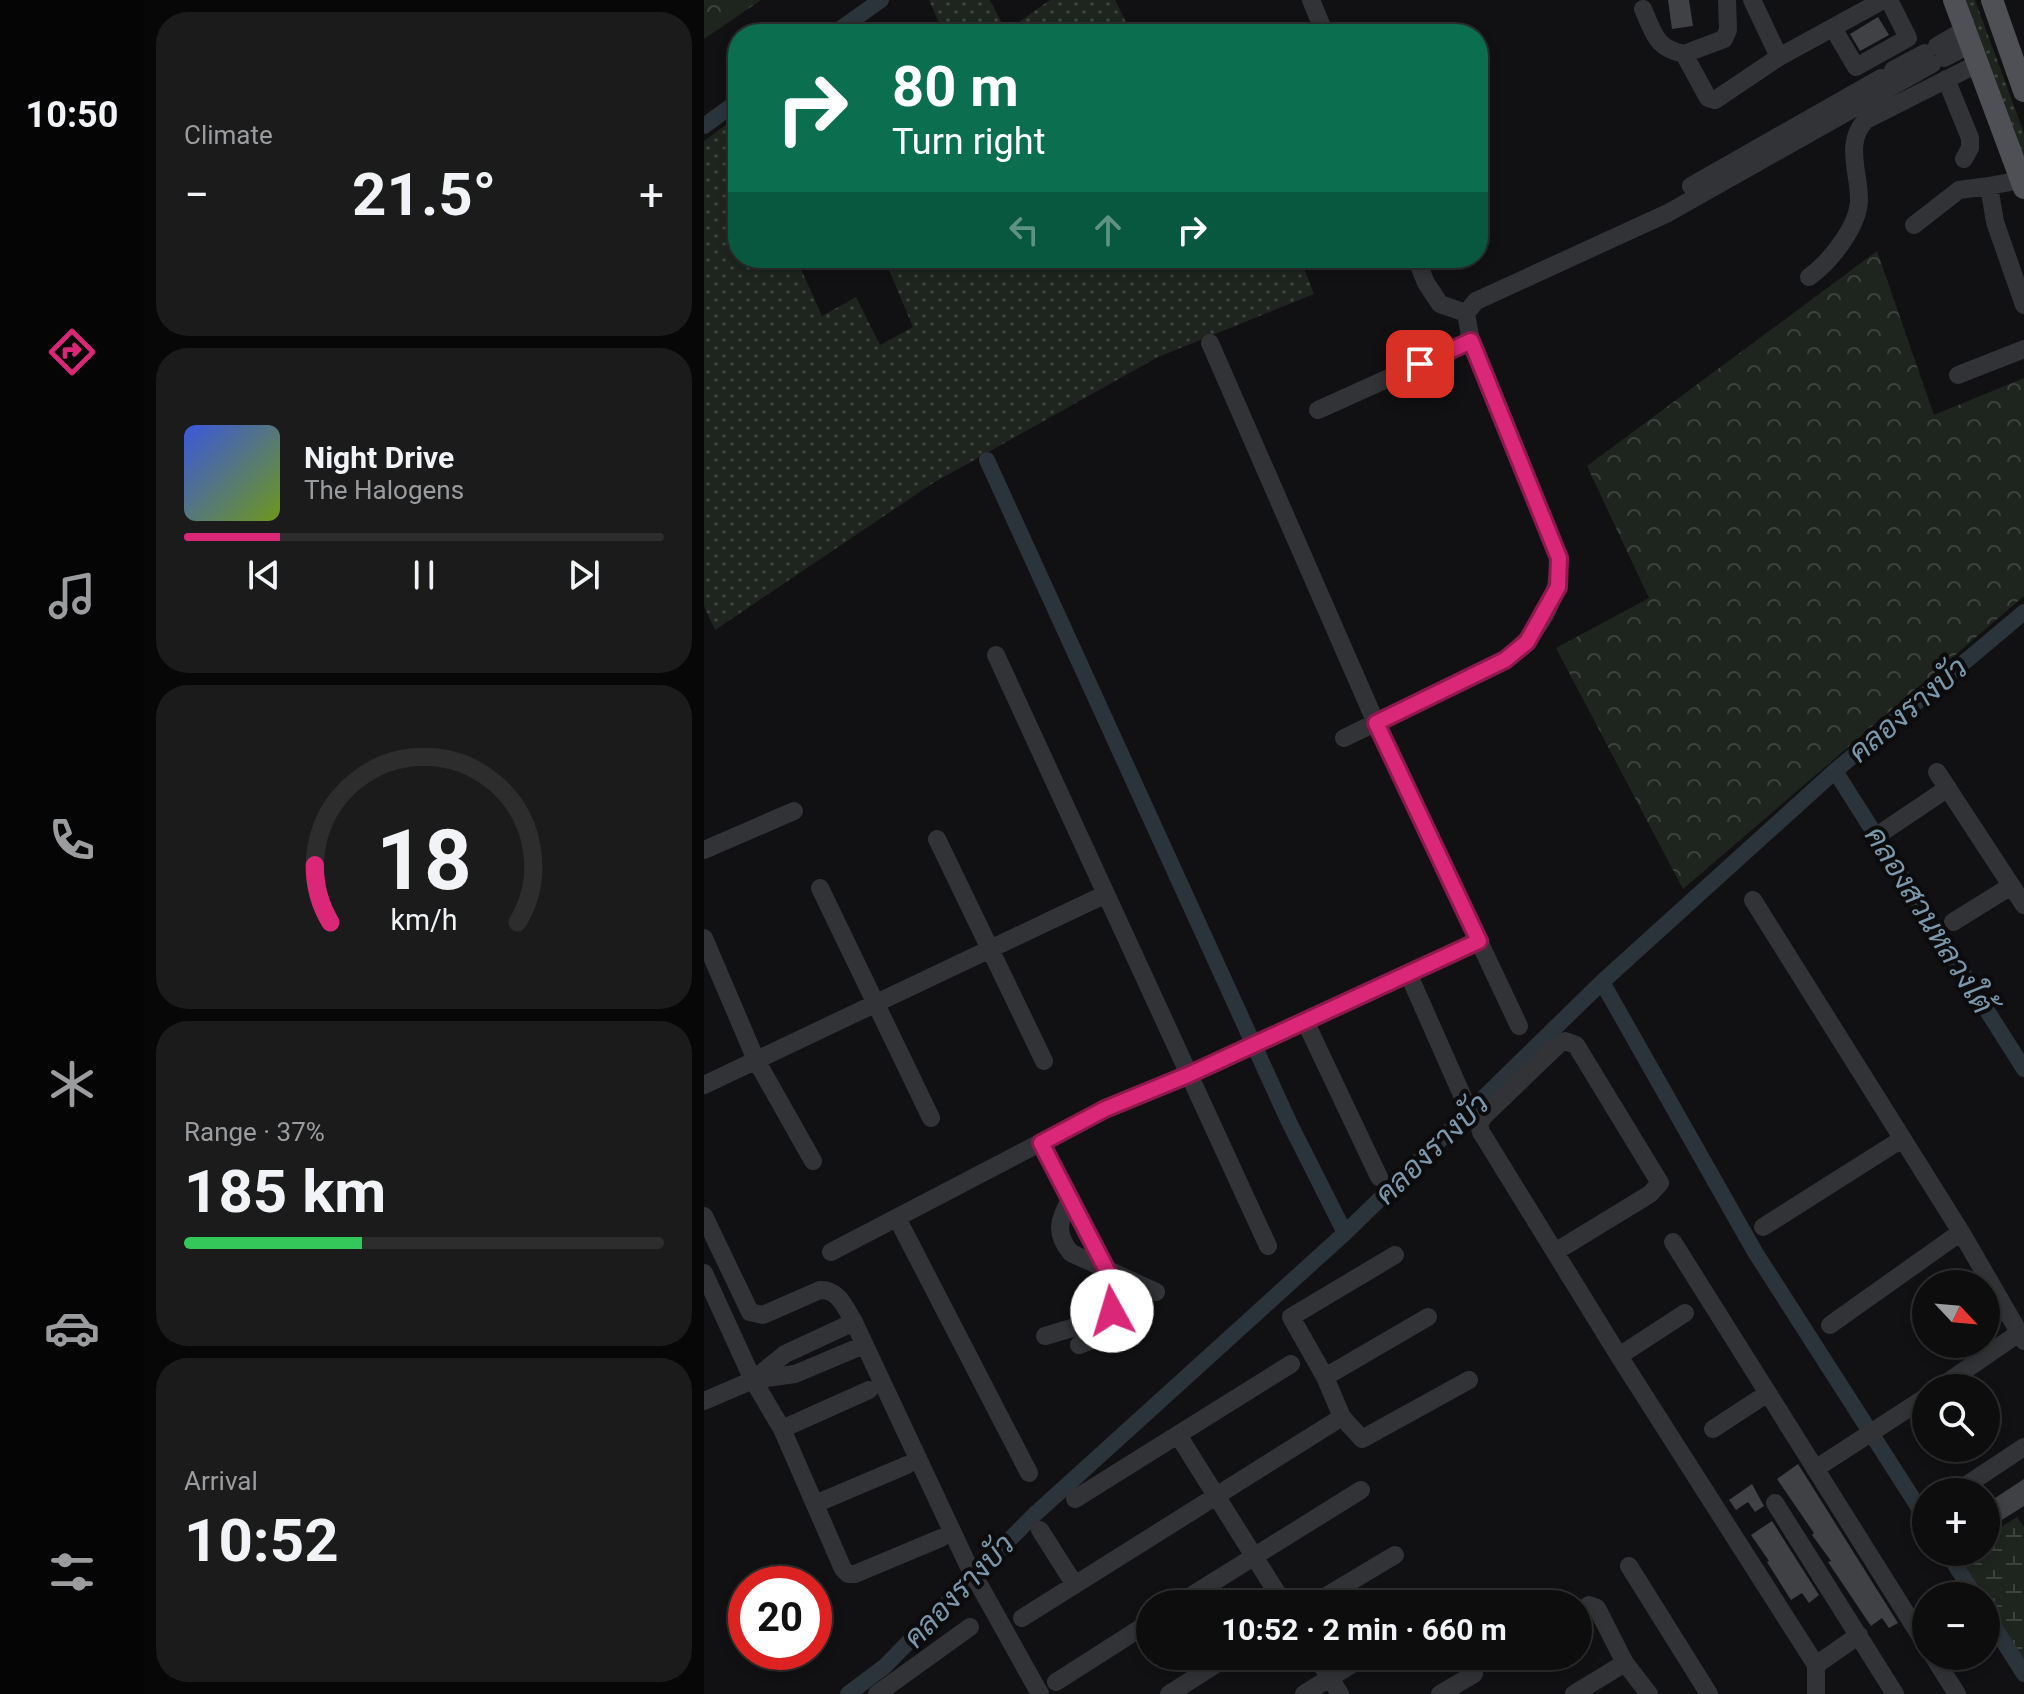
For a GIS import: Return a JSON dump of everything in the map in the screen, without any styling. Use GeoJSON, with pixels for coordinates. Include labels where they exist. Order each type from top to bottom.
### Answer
{"type":"FeatureCollection","features":[{"type":"Feature","properties":{"kind":"main road"},"geometry":{"type":"LineString","coordinates":[[1954,0],[2022,184]]}},
{"type":"Feature","properties":{"kind":"main road"},"geometry":{"type":"LineString","coordinates":[[1992,0],[2024,91]]}},
{"type":"Feature","properties":{"kind":"street"},"geometry":{"type":"LineString","coordinates":[[1311,0],[1321,24]]}},
{"type":"Feature","properties":{"kind":"street"},"geometry":{"type":"LineString","coordinates":[[1643,9],[1660,45],[1671,52],[1684,54],[1724,39],[1728,30],[1727,0]]}},
{"type":"Feature","properties":{"kind":"street"},"geometry":{"type":"LineString","coordinates":[[1752,0],[1779,57]]}},
{"type":"Feature","properties":{"kind":"street"},"geometry":{"type":"LineString","coordinates":[[1684,54],[1703,93],[1715,100],[1779,57],[1833,28],[1886,0],[1908,38],[1856,67],[1833,28]]}},
{"type":"Feature","properties":{"kind":"street"},"geometry":{"type":"LineString","coordinates":[[1344,738],[1505,660],[1527,642],[1558,587],[1559,558],[1471,341],[1466,313],[1476,301],[1656,219],[1663,202],[1727,173],[1917,63],[1972,45]]}},
{"type":"Feature","properties":{"kind":"street"},"geometry":{"type":"LineString","coordinates":[[1809,277],[1826,265],[1855,218],[1860,202],[1853,151],[1859,126],[1946,79],[1972,45]]}},
{"type":"Feature","properties":{"kind":"street"},"geometry":{"type":"LineString","coordinates":[[1864,95],[1917,63]]}},
{"type":"Feature","properties":{"kind":"street"},"geometry":{"type":"LineString","coordinates":[[1946,79],[1970,138],[1970,148],[1964,159]]}},
{"type":"Feature","properties":{"kind":"street"},"geometry":{"type":"LineString","coordinates":[[1914,225],[1959,190],[2022,184]]}},
{"type":"Feature","properties":{"kind":"street"},"geometry":{"type":"LineString","coordinates":[[1989,186],[1995,222],[2024,305]]}},
{"type":"Feature","properties":{"kind":"street"},"geometry":{"type":"LineString","coordinates":[[1420,268],[1440,304],[1466,313]]}},
{"type":"Feature","properties":{"kind":"street"},"geometry":{"type":"LineString","coordinates":[[1318,410],[1471,341]]}},
{"type":"Feature","properties":{"kind":"street"},"geometry":{"type":"LineString","coordinates":[[1210,343],[1376,723],[1519,1026]]}},
{"type":"Feature","properties":{"kind":"street"},"geometry":{"type":"LineString","coordinates":[[1958,375],[2024,349]]}},
{"type":"Feature","properties":{"kind":"street"},"geometry":{"type":"LineString","coordinates":[[996,655],[1268,1246]]}},
{"type":"Feature","properties":{"kind":"street"},"geometry":{"type":"LineString","coordinates":[[1937,772],[2024,905]]}},
{"type":"Feature","properties":{"kind":"street"},"geometry":{"type":"LineString","coordinates":[[1884,831],[1948,788]]}},
{"type":"Feature","properties":{"kind":"street"},"geometry":{"type":"LineString","coordinates":[[704,850],[794,811]]}},
{"type":"Feature","properties":{"kind":"street"},"geometry":{"type":"LineString","coordinates":[[937,839],[1044,1061]]}},
{"type":"Feature","properties":{"kind":"street"},"geometry":{"type":"LineString","coordinates":[[1953,922],[2011,886]]}},
{"type":"Feature","properties":{"kind":"street"},"geometry":{"type":"LineString","coordinates":[[820,888],[931,1118]]}},
{"type":"Feature","properties":{"kind":"street"},"geometry":{"type":"LineString","coordinates":[[704,1085],[1106,894]]}},
{"type":"Feature","properties":{"kind":"street"},"geometry":{"type":"LineString","coordinates":[[1753,900],[1961,1232],[2022,1337],[1962,1374]]}},
{"type":"Feature","properties":{"kind":"street"},"geometry":{"type":"LineString","coordinates":[[704,938],[756,1060],[813,1161]]}},
{"type":"Feature","properties":{"kind":"street"},"geometry":{"type":"LineString","coordinates":[[831,1252],[1105,1109],[1188,1075],[1479,941]]}},
{"type":"Feature","properties":{"kind":"street"},"geometry":{"type":"LineString","coordinates":[[1408,973],[1466,1104]]}},
{"type":"Feature","properties":{"kind":"street"},"geometry":{"type":"LineString","coordinates":[[1305,1021],[1379,1177]]}},
{"type":"Feature","properties":{"kind":"street"},"geometry":{"type":"LineString","coordinates":[[1555,1252],[1650,1194],[1660,1183],[1576,1045],[1565,1041],[1484,1116],[1479,1124],[1481,1132],[1619,1356],[1816,1665],[1816,1694]]}},
{"type":"Feature","properties":{"kind":"street"},"geometry":{"type":"LineString","coordinates":[[1763,1227],[1902,1139]]}},
{"type":"Feature","properties":{"kind":"street"},"geometry":{"type":"LineString","coordinates":[[1041,1143],[1114,1284],[1105,1328],[1095,1339],[1079,1345]]}},
{"type":"Feature","properties":{"kind":"street"},"geometry":{"type":"LineString","coordinates":[[1071,1198],[1062,1215],[1061,1242],[1071,1253],[1156,1292]]}},
{"type":"Feature","properties":{"kind":"street"},"geometry":{"type":"LineString","coordinates":[[704,1216],[750,1312],[763,1315],[825,1289],[837,1294],[854,1322],[967,1563],[1040,1694]]}},
{"type":"Feature","properties":{"kind":"street"},"geometry":{"type":"LineString","coordinates":[[897,1218],[1029,1473]]}},
{"type":"Feature","properties":{"kind":"street"},"geometry":{"type":"LineString","coordinates":[[1830,1325],[1961,1232]]}},
{"type":"Feature","properties":{"kind":"street"},"geometry":{"type":"LineString","coordinates":[[1673,1242],[1912,1623]]}},
{"type":"Feature","properties":{"kind":"street"},"geometry":{"type":"LineString","coordinates":[[1395,1255],[1291,1317],[1325,1377],[1342,1417],[1362,1439],[1469,1380]]}},
{"type":"Feature","properties":{"kind":"street"},"geometry":{"type":"LineString","coordinates":[[704,1273],[708,1294],[782,1429],[843,1569],[848,1574],[855,1574],[941,1538]]}},
{"type":"Feature","properties":{"kind":"street"},"geometry":{"type":"LineString","coordinates":[[1619,1356],[1685,1313]]}},
{"type":"Feature","properties":{"kind":"street"},"geometry":{"type":"LineString","coordinates":[[1045,1336],[1109,1317]]}},
{"type":"Feature","properties":{"kind":"street"},"geometry":{"type":"LineString","coordinates":[[1325,1377],[1428,1317]]}},
{"type":"Feature","properties":{"kind":"street"},"geometry":{"type":"LineString","coordinates":[[753,1380],[785,1354],[854,1322]]}},
{"type":"Feature","properties":{"kind":"street"},"geometry":{"type":"LineString","coordinates":[[704,1401],[753,1380],[795,1374],[864,1345]]}},
{"type":"Feature","properties":{"kind":"street"},"geometry":{"type":"LineString","coordinates":[[1075,1499],[1291,1364]]}},
{"type":"Feature","properties":{"kind":"street"},"geometry":{"type":"LineString","coordinates":[[782,1429],[869,1390]]}},
{"type":"Feature","properties":{"kind":"street"},"geometry":{"type":"LineString","coordinates":[[1713,1429],[1768,1393]]}},
{"type":"Feature","properties":{"kind":"street"},"geometry":{"type":"LineString","coordinates":[[1815,1469],[1912,1406]]}},
{"type":"Feature","properties":{"kind":"street"},"geometry":{"type":"LineString","coordinates":[[1022,1618],[1342,1417]]}},
{"type":"Feature","properties":{"kind":"street"},"geometry":{"type":"LineString","coordinates":[[1178,1435],[1275,1590]]}},
{"type":"Feature","properties":{"kind":"street"},"geometry":{"type":"LineString","coordinates":[[1977,1478],[2024,1447]]}},
{"type":"Feature","properties":{"kind":"street"},"geometry":{"type":"LineString","coordinates":[[815,1504],[907,1465]]}},
{"type":"Feature","properties":{"kind":"street"},"geometry":{"type":"LineString","coordinates":[[1200,1590],[1361,1490]]}},
{"type":"Feature","properties":{"kind":"street"},"geometry":{"type":"LineString","coordinates":[[1775,1503],[1895,1694]]}},
{"type":"Feature","properties":{"kind":"street"},"geometry":{"type":"LineString","coordinates":[[1040,1530],[1075,1585]]}},
{"type":"Feature","properties":{"kind":"street"},"geometry":{"type":"LineString","coordinates":[[1336,1590],[1395,1555]]}},
{"type":"Feature","properties":{"kind":"street"},"geometry":{"type":"LineString","coordinates":[[1629,1566],[1709,1694]]}},
{"type":"Feature","properties":{"kind":"street"},"geometry":{"type":"LineString","coordinates":[[1592,1606],[1597,1608],[1625,1663],[1649,1694]]}},
{"type":"Feature","properties":{"kind":"street"},"geometry":{"type":"LineString","coordinates":[[877,1694],[970,1627]]}},
{"type":"Feature","properties":{"kind":"street"},"geometry":{"type":"LineString","coordinates":[[1056,1682],[1136,1631]]}},
{"type":"Feature","properties":{"kind":"street"},"geometry":{"type":"LineString","coordinates":[[1816,1665],[1859,1635]]}},
{"type":"Feature","properties":{"kind":"street"},"geometry":{"type":"LineString","coordinates":[[1574,1694],[1625,1663]]}},
{"type":"Feature","properties":{"kind":"street"},"geometry":{"type":"LineString","coordinates":[[1169,1694],[1207,1670]]}},
{"type":"Feature","properties":{"kind":"street"},"geometry":{"type":"LineString","coordinates":[[1325,1670],[1340,1694]]}},
{"type":"Feature","properties":{"kind":"street"},"geometry":{"type":"LineString","coordinates":[[1304,1694],[1343,1670]]}},
{"type":"Feature","properties":{"kind":"street"},"geometry":{"type":"LineString","coordinates":[[1942,1670],[1957,1694]]}},
{"type":"Feature","properties":{"kind":"street"},"geometry":{"type":"LineString","coordinates":[[1440,1694],[1474,1674]]}},
{"type":"Feature","properties":{"kind":"green space"},"geometry":{"type":"Polygon","coordinates":[[[704,0],[761,0],[704,39],[704,0]]]}},
{"type":"Feature","properties":{"kind":"green space"},"geometry":{"type":"Polygon","coordinates":[[[929,0],[990,0],[1002,24],[940,24],[929,0]]]}},
{"type":"Feature","properties":{"kind":"green space"},"geometry":{"type":"Polygon","coordinates":[[[1050,0],[1115,0],[1127,24],[1016,24],[1050,0]]]}},
{"type":"Feature","properties":{"kind":"green space"},"geometry":{"type":"Polygon","coordinates":[[[1964,0],[1975,0],[2024,133],[2024,160],[1964,0]]]}},
{"type":"Feature","properties":{"kind":"green space"},"geometry":{"type":"Polygon","coordinates":[[[728,123],[728,268],[800,268],[822,316],[856,297],[880,345],[913,327],[888,268],[1304,268],[1314,294],[1158,357],[933,483],[715,630],[704,606],[704,141],[728,123]]]}},
{"type":"Feature","properties":{"kind":"green space"},"geometry":{"type":"Polygon","coordinates":[[[1877,251],[1934,415],[2024,378],[2024,596],[1683,889],[1556,648],[1649,598],[1587,466],[1877,251]]]}},
{"type":"Feature","properties":{"kind":"green space"},"geometry":{"type":"Polygon","coordinates":[[[2017,1517],[2024,1527],[2024,1663],[2000,1623],[2000,1582],[1975,1582],[1965,1566],[2000,1566],[2000,1527],[2017,1517]]]}},
{"type":"Feature","properties":{"kind":"building"},"geometry":{"type":"Polygon","coordinates":[[[1668,0],[1689,0],[1693,26],[1672,29],[1668,0]]]}},
{"type":"Feature","properties":{"kind":"building"},"geometry":{"type":"Polygon","coordinates":[[[1878,17],[1889,35],[1860,51],[1850,34],[1878,17]]]}},
{"type":"Feature","properties":{"kind":"building"},"geometry":{"type":"Polygon","coordinates":[[[1798,1464],[1898,1623],[1889,1628],[1882,1618],[1871,1626],[1828,1562],[1831,1561],[1812,1535],[1814,1533],[1777,1479],[1798,1464]]]}},
{"type":"Feature","properties":{"kind":"building"},"geometry":{"type":"Polygon","coordinates":[[[2024,1479],[2024,1506],[2000,1521],[2000,1495],[2024,1479]]]}},
{"type":"Feature","properties":{"kind":"building"},"geometry":{"type":"Polygon","coordinates":[[[1752,1484],[1764,1506],[1755,1512],[1748,1502],[1736,1510],[1729,1500],[1752,1484]]]}},
{"type":"Feature","properties":{"kind":"building"},"geometry":{"type":"Polygon","coordinates":[[[1772,1521],[1819,1595],[1809,1603],[1802,1593],[1791,1600],[1751,1535],[1772,1521]]]}},
{"type":"Feature","properties":{"kind":"waterway"},"geometry":{"type":"LineString","coordinates":[[847,24],[881,0]]}},
{"type":"Feature","properties":{"kind":"waterway"},"geometry":{"type":"LineString","coordinates":[[704,126],[728,108]]}},
{"type":"Feature","properties":{"kind":"waterway"},"geometry":{"type":"LineString","coordinates":[[987,460],[1289,1122],[1345,1233]]}},
{"type":"Feature","properties":{"kind":"waterway","name":"คลองรางบัว"},"geometry":{"type":"LineString","coordinates":[[848,1694],[884,1667],[1033,1516],[1345,1233],[1602,982],[1835,771],[2024,612]]}},
{"type":"Feature","properties":{"kind":"waterway","name":"คลองสวนหลวงใต้"},"geometry":{"type":"LineString","coordinates":[[1835,771],[2024,1069]]}},
{"type":"Feature","properties":{"kind":"waterway"},"geometry":{"type":"LineString","coordinates":[[1602,982],[1755,1252],[1912,1497]]}},
{"type":"Feature","properties":{"kind":"waterway"},"geometry":{"type":"LineString","coordinates":[[1956,1566],[1966,1582]]}},
{"type":"Feature","properties":{"kind":"waterway"},"geometry":{"type":"LineString","coordinates":[[2000,1636],[2024,1674]]}},
{"type":"Feature","properties":{"kind":"route"},"geometry":{"type":"LineString","coordinates":[[1112,1311],[1114,1284],[1041,1143],[1105,1109],[1188,1075],[1479,941],[1376,723],[1505,660],[1527,642],[1558,587],[1559,558],[1471,341],[1420,364]]}}]}
